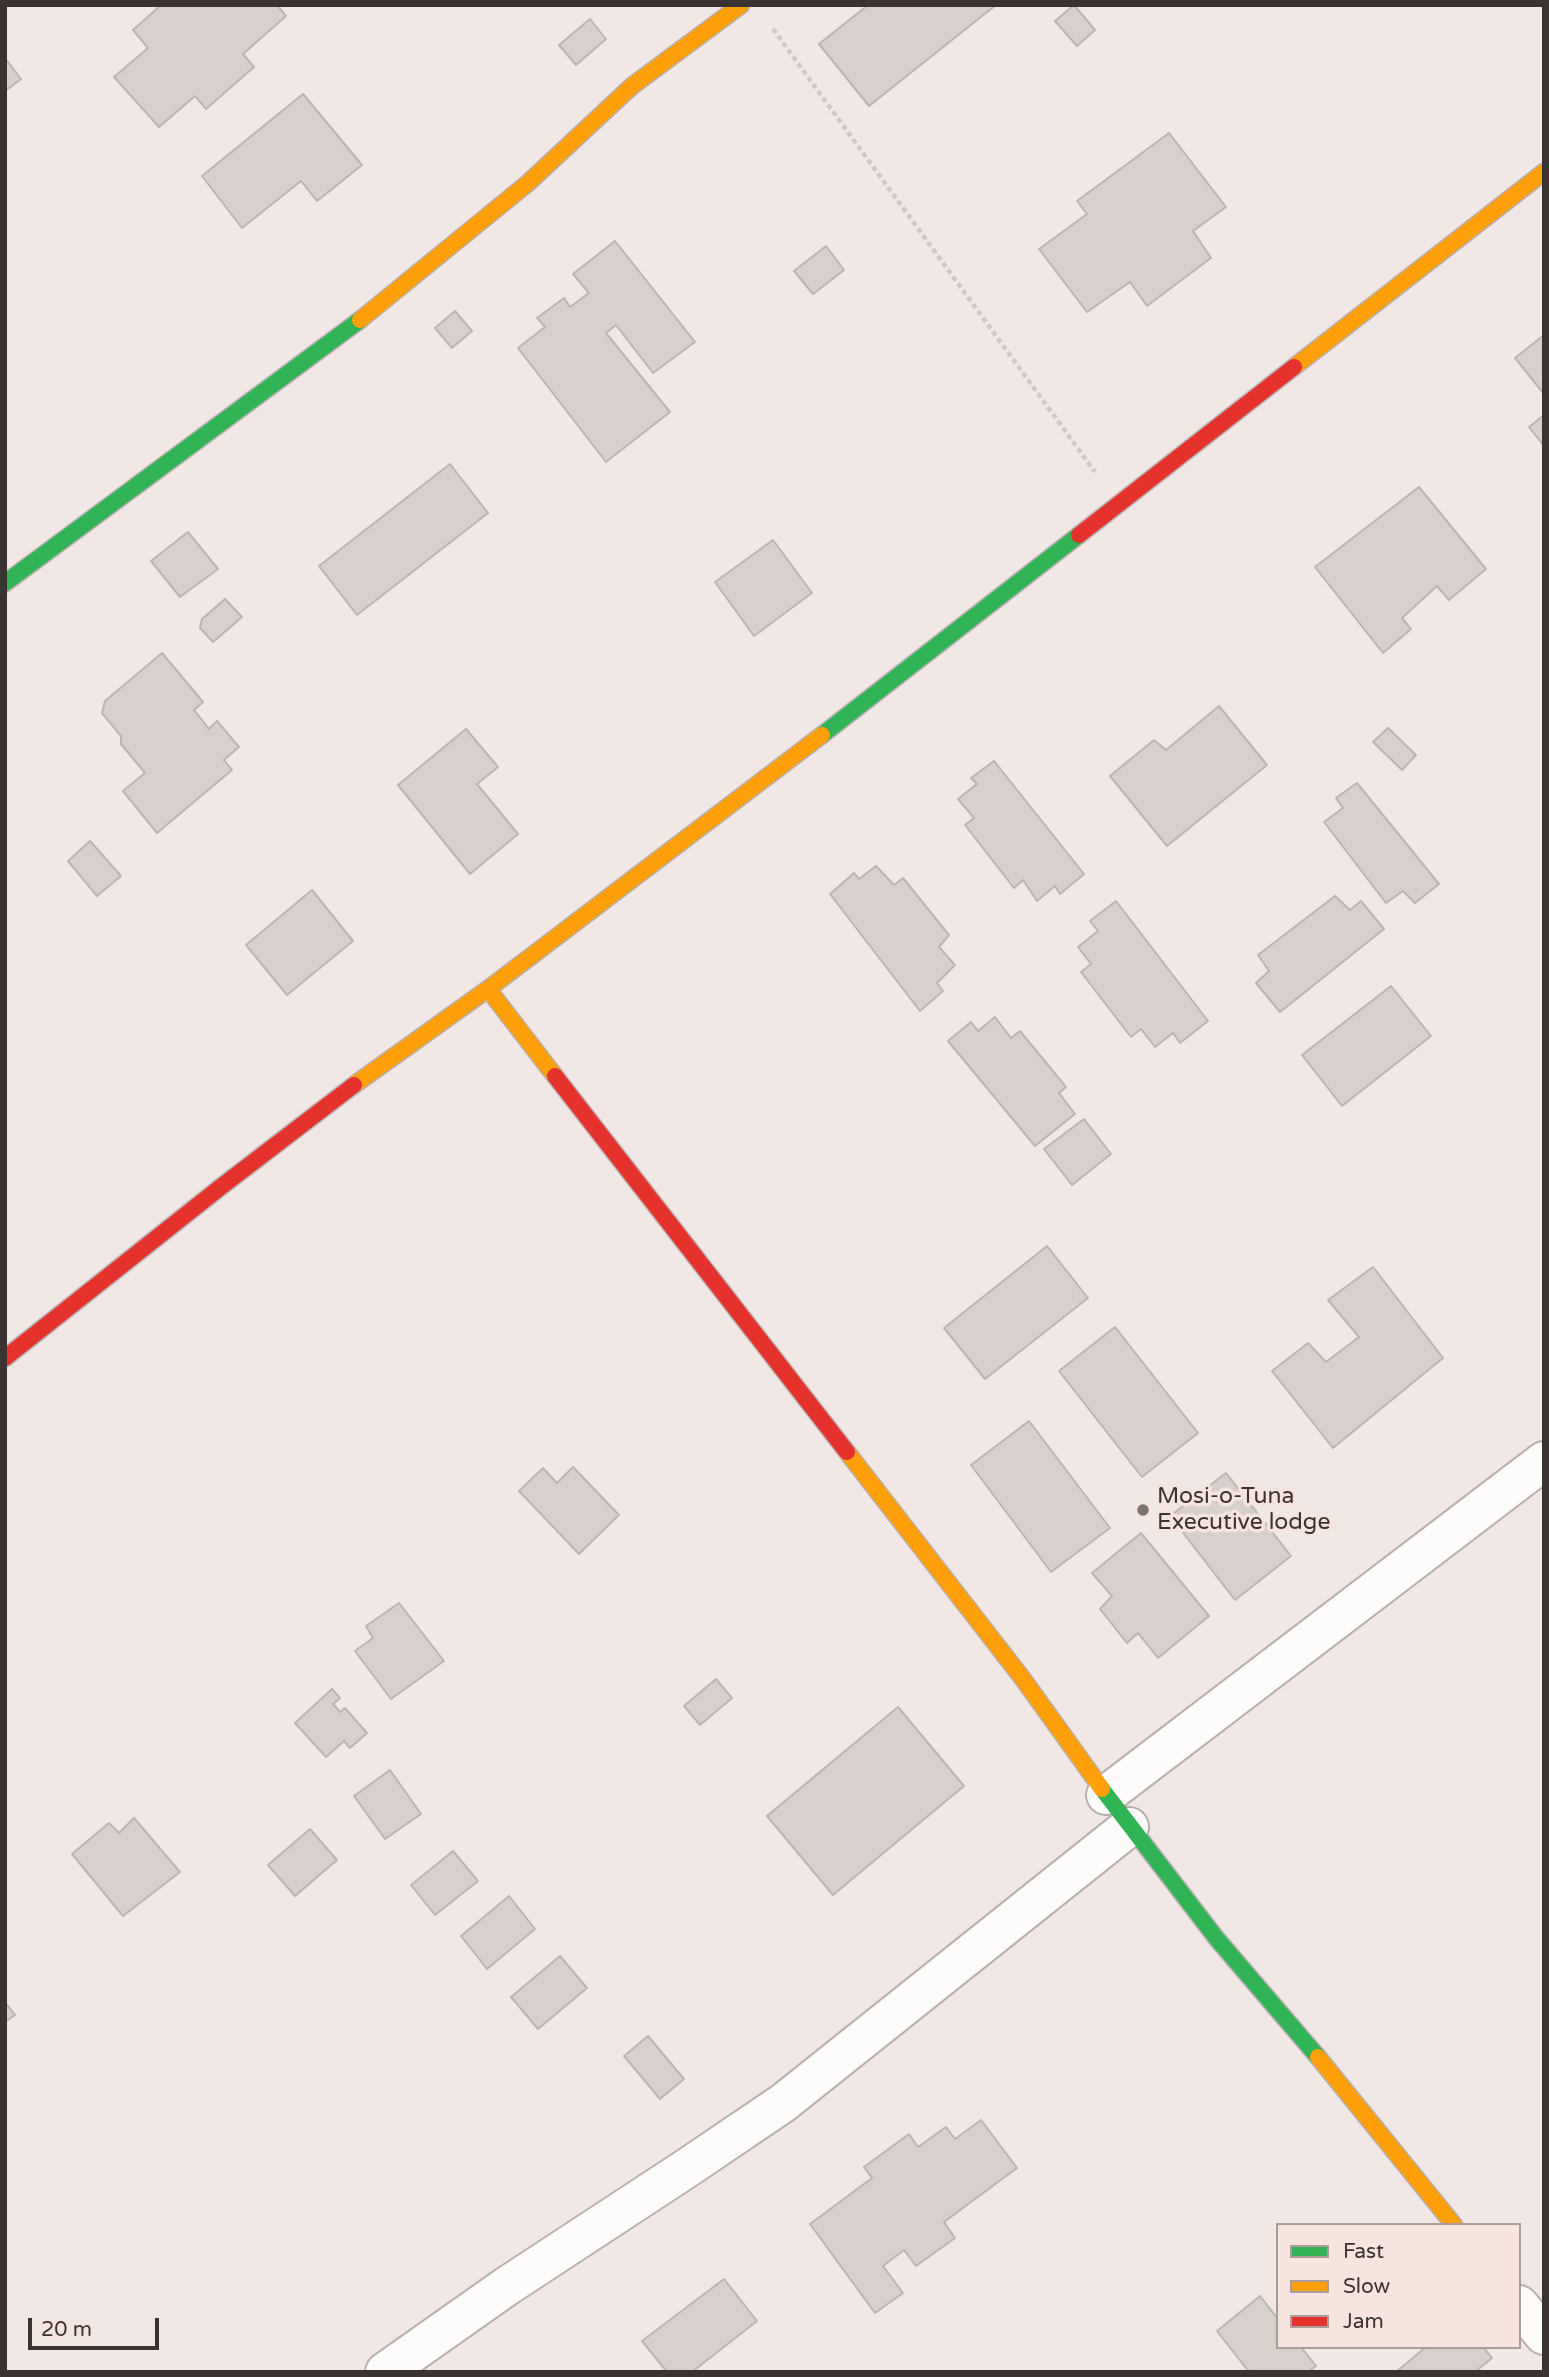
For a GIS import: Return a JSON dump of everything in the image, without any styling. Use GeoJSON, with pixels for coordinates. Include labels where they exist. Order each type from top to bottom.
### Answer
{"type":"FeatureCollection","features":[{"type":"Feature","properties":{"kind":"street"},"geometry":{"type":"LineString","coordinates":[[5,583],[349,329],[528,183],[632,86],[741,5]]}},
{"type":"Feature","properties":{"kind":"street"},"geometry":{"type":"LineString","coordinates":[[5,1358],[318,1112],[488,989],[962,628],[1544,172]]}},
{"type":"Feature","properties":{"kind":"street"},"geometry":{"type":"LineString","coordinates":[[488,989],[1006,1657],[1129,1827],[1217,1939],[1309,2046],[1452,2223]]}},
{"type":"Feature","properties":{"kind":"street"},"geometry":{"type":"LineString","coordinates":[[1106,1795],[1544,1461]]}},
{"type":"Feature","properties":{"kind":"street"},"geometry":{"type":"LineString","coordinates":[[385,2372],[507,2286],[783,2103],[1129,1827]]}},
{"type":"Feature","properties":{"kind":"street"},"geometry":{"type":"LineString","coordinates":[[1521,2307],[1544,2335]]}},
{"type":"Feature","properties":{"kind":"path"},"geometry":{"type":"LineString","coordinates":[[772,28],[1118,504]]}},
{"type":"Feature","properties":{"kind":"building"},"geometry":{"type":"Polygon","coordinates":[[[161,5],[277,5],[286,16],[243,54],[254,67],[206,109],[195,96],[159,127],[114,77],[148,48],[133,30],[161,5]]]}},
{"type":"Feature","properties":{"kind":"building"},"geometry":{"type":"Polygon","coordinates":[[[868,5],[996,5],[869,106],[819,44],[868,5]]]}},
{"type":"Feature","properties":{"kind":"building"},"geometry":{"type":"Polygon","coordinates":[[[1074,5],[1095,30],[1077,46],[1055,21],[1074,5]]]}},
{"type":"Feature","properties":{"kind":"building"},"geometry":{"type":"Polygon","coordinates":[[[590,19],[606,39],[576,65],[559,45],[590,19]]]}},
{"type":"Feature","properties":{"kind":"building"},"geometry":{"type":"Polygon","coordinates":[[[5,58],[21,79],[5,91],[5,58]]]}},
{"type":"Feature","properties":{"kind":"building"},"geometry":{"type":"Polygon","coordinates":[[[303,94],[362,165],[317,201],[301,181],[242,228],[202,176],[303,94]]]}},
{"type":"Feature","properties":{"kind":"building"},"geometry":{"type":"Polygon","coordinates":[[[1169,133],[1226,207],[1193,231],[1211,258],[1147,306],[1130,282],[1087,312],[1039,249],[1087,214],[1077,201],[1169,133]]]}},
{"type":"Feature","properties":{"kind":"building"},"geometry":{"type":"Polygon","coordinates":[[[615,241],[695,342],[653,373],[616,325],[606,333],[670,412],[606,462],[518,348],[545,327],[537,318],[564,298],[570,307],[589,293],[573,274],[615,241]]]}},
{"type":"Feature","properties":{"kind":"building"},"geometry":{"type":"Polygon","coordinates":[[[826,246],[844,270],[813,294],[794,271],[826,246]]]}},
{"type":"Feature","properties":{"kind":"building"},"geometry":{"type":"Polygon","coordinates":[[[455,311],[472,331],[452,348],[435,328],[455,311]]]}},
{"type":"Feature","properties":{"kind":"building"},"geometry":{"type":"Polygon","coordinates":[[[1544,335],[1544,394],[1515,358],[1544,335]]]}},
{"type":"Feature","properties":{"kind":"building"},"geometry":{"type":"Polygon","coordinates":[[[1544,415],[1544,446],[1529,427],[1544,415]]]}},
{"type":"Feature","properties":{"kind":"building"},"geometry":{"type":"Polygon","coordinates":[[[450,464],[488,513],[357,615],[319,566],[450,464]]]}},
{"type":"Feature","properties":{"kind":"building"},"geometry":{"type":"Polygon","coordinates":[[[1419,487],[1486,569],[1449,600],[1437,586],[1402,618],[1411,629],[1383,653],[1315,567],[1419,487]]]}},
{"type":"Feature","properties":{"kind":"building"},"geometry":{"type":"Polygon","coordinates":[[[188,532],[218,569],[180,597],[151,561],[188,532]]]}},
{"type":"Feature","properties":{"kind":"building"},"geometry":{"type":"Polygon","coordinates":[[[773,540],[812,593],[754,636],[715,582],[773,540]]]}},
{"type":"Feature","properties":{"kind":"building"},"geometry":{"type":"Polygon","coordinates":[[[225,599],[242,617],[213,642],[200,628],[202,619],[225,599]]]}},
{"type":"Feature","properties":{"kind":"building"},"geometry":{"type":"Polygon","coordinates":[[[162,653],[203,702],[194,710],[209,729],[217,721],[239,747],[224,760],[232,770],[157,833],[123,791],[145,773],[121,744],[121,736],[102,713],[105,701],[162,653]]]}},
{"type":"Feature","properties":{"kind":"building"},"geometry":{"type":"Polygon","coordinates":[[[1219,706],[1267,765],[1167,846],[1110,776],[1154,740],[1166,750],[1219,706]]]}},
{"type":"Feature","properties":{"kind":"building"},"geometry":{"type":"Polygon","coordinates":[[[1388,728],[1416,755],[1402,770],[1373,742],[1388,728]]]}},
{"type":"Feature","properties":{"kind":"building"},"geometry":{"type":"Polygon","coordinates":[[[466,729],[498,767],[477,784],[518,834],[470,874],[398,785],[466,729]]]}},
{"type":"Feature","properties":{"kind":"building"},"geometry":{"type":"Polygon","coordinates":[[[994,761],[1084,874],[1060,894],[1055,886],[1037,901],[1023,880],[1014,888],[965,825],[974,818],[958,799],[977,784],[971,778],[994,761]]]}},
{"type":"Feature","properties":{"kind":"building"},"geometry":{"type":"Polygon","coordinates":[[[1357,783],[1439,884],[1415,903],[1403,891],[1386,903],[1324,822],[1343,808],[1336,798],[1357,783]]]}},
{"type":"Feature","properties":{"kind":"building"},"geometry":{"type":"Polygon","coordinates":[[[90,841],[121,876],[97,896],[68,861],[90,841]]]}},
{"type":"Feature","properties":{"kind":"building"},"geometry":{"type":"Polygon","coordinates":[[[876,866],[894,885],[903,878],[949,935],[939,947],[955,965],[937,983],[943,991],[920,1011],[830,894],[854,873],[859,879],[876,866]]]}},
{"type":"Feature","properties":{"kind":"building"},"geometry":{"type":"Polygon","coordinates":[[[312,890],[353,941],[287,995],[246,945],[312,890]]]}},
{"type":"Feature","properties":{"kind":"building"},"geometry":{"type":"Polygon","coordinates":[[[1335,896],[1350,910],[1361,901],[1384,929],[1280,1012],[1256,983],[1269,971],[1258,955],[1335,896]]]}},
{"type":"Feature","properties":{"kind":"building"},"geometry":{"type":"Polygon","coordinates":[[[1116,901],[1208,1021],[1180,1043],[1173,1033],[1155,1047],[1141,1029],[1131,1037],[1081,972],[1091,964],[1078,947],[1098,931],[1090,921],[1116,901]]]}},
{"type":"Feature","properties":{"kind":"building"},"geometry":{"type":"Polygon","coordinates":[[[1391,986],[1431,1036],[1342,1106],[1302,1055],[1391,986]]]}},
{"type":"Feature","properties":{"kind":"building"},"geometry":{"type":"Polygon","coordinates":[[[995,1017],[1011,1038],[1020,1031],[1066,1087],[1059,1093],[1075,1114],[1035,1146],[948,1041],[971,1022],[978,1031],[995,1017]]]}},
{"type":"Feature","properties":{"kind":"building"},"geometry":{"type":"Polygon","coordinates":[[[1084,1119],[1111,1154],[1072,1185],[1044,1149],[1084,1119]]]}},
{"type":"Feature","properties":{"kind":"building"},"geometry":{"type":"Polygon","coordinates":[[[1047,1246],[1088,1298],[985,1379],[944,1328],[1047,1246]]]}},
{"type":"Feature","properties":{"kind":"building"},"geometry":{"type":"Polygon","coordinates":[[[1373,1267],[1443,1358],[1333,1448],[1272,1371],[1308,1343],[1326,1362],[1359,1337],[1328,1300],[1373,1267]]]}},
{"type":"Feature","properties":{"kind":"building"},"geometry":{"type":"Polygon","coordinates":[[[1115,1327],[1198,1433],[1142,1477],[1059,1371],[1115,1327]]]}},
{"type":"Feature","properties":{"kind":"building"},"geometry":{"type":"Polygon","coordinates":[[[1029,1421],[1110,1528],[1051,1572],[971,1465],[1029,1421]]]}},
{"type":"Feature","properties":{"kind":"building"},"geometry":{"type":"Polygon","coordinates":[[[573,1467],[619,1515],[579,1554],[519,1491],[543,1468],[557,1483],[573,1467]]]}},
{"type":"Feature","properties":{"kind":"building"},"geometry":{"type":"Polygon","coordinates":[[[1226,1473],[1291,1556],[1235,1600],[1170,1516],[1226,1473]]]}},
{"type":"Feature","properties":{"kind":"building"},"geometry":{"type":"Polygon","coordinates":[[[1141,1533],[1209,1616],[1158,1658],[1138,1633],[1127,1643],[1100,1609],[1112,1596],[1092,1573],[1141,1533]]]}},
{"type":"Feature","properties":{"kind":"building"},"geometry":{"type":"Polygon","coordinates":[[[399,1603],[444,1661],[391,1699],[355,1651],[373,1638],[366,1626],[399,1603]]]}},
{"type":"Feature","properties":{"kind":"building"},"geometry":{"type":"Polygon","coordinates":[[[716,1679],[732,1698],[700,1725],[684,1706],[716,1679]]]}},
{"type":"Feature","properties":{"kind":"building"},"geometry":{"type":"Polygon","coordinates":[[[332,1689],[340,1698],[333,1704],[340,1712],[345,1708],[367,1733],[350,1748],[344,1741],[326,1757],[295,1723],[332,1689]]]}},
{"type":"Feature","properties":{"kind":"building"},"geometry":{"type":"Polygon","coordinates":[[[898,1707],[964,1786],[833,1895],[767,1816],[898,1707]]]}},
{"type":"Feature","properties":{"kind":"building"},"geometry":{"type":"Polygon","coordinates":[[[390,1770],[421,1814],[385,1839],[354,1796],[390,1770]]]}},
{"type":"Feature","properties":{"kind":"building"},"geometry":{"type":"Polygon","coordinates":[[[134,1818],[180,1872],[123,1916],[72,1854],[109,1823],[119,1833],[134,1818]]]}},
{"type":"Feature","properties":{"kind":"building"},"geometry":{"type":"Polygon","coordinates":[[[310,1829],[337,1860],[295,1896],[268,1865],[310,1829]]]}},
{"type":"Feature","properties":{"kind":"building"},"geometry":{"type":"Polygon","coordinates":[[[453,1851],[478,1881],[435,1915],[411,1885],[453,1851]]]}},
{"type":"Feature","properties":{"kind":"building"},"geometry":{"type":"Polygon","coordinates":[[[509,1896],[535,1929],[487,1969],[461,1936],[509,1896]]]}},
{"type":"Feature","properties":{"kind":"building"},"geometry":{"type":"Polygon","coordinates":[[[560,1956],[587,1988],[538,2029],[511,1997],[560,1956]]]}},
{"type":"Feature","properties":{"kind":"building"},"geometry":{"type":"Polygon","coordinates":[[[5,2002],[15,2015],[5,2022],[5,2002]]]}},
{"type":"Feature","properties":{"kind":"building"},"geometry":{"type":"Polygon","coordinates":[[[648,2036],[684,2079],[660,2099],[624,2056],[648,2036]]]}},
{"type":"Feature","properties":{"kind":"building"},"geometry":{"type":"Polygon","coordinates":[[[981,2120],[1017,2168],[944,2222],[955,2238],[916,2266],[904,2250],[883,2266],[903,2293],[875,2313],[810,2224],[872,2178],[864,2167],[909,2134],[918,2147],[946,2127],[955,2139],[981,2120]]]}},
{"type":"Feature","properties":{"kind":"building"},"geometry":{"type":"Polygon","coordinates":[[[724,2279],[757,2321],[692,2372],[667,2372],[642,2341],[724,2279]]]}},
{"type":"Feature","properties":{"kind":"building"},"geometry":{"type":"Polygon","coordinates":[[[1260,2296],[1276,2316],[1276,2349],[1303,2349],[1316,2366],[1308,2372],[1249,2372],[1217,2331],[1260,2296]]]}},
{"type":"Feature","properties":{"kind":"building"},"geometry":{"type":"Polygon","coordinates":[[[1424,2349],[1485,2349],[1492,2358],[1475,2372],[1396,2372],[1424,2349]]]}},
{"type":"Feature","properties":{"kind":"traffic: fast"},"geometry":{"type":"LineString","coordinates":[[5,583],[360,320]]}},
{"type":"Feature","properties":{"kind":"traffic: fast"},"geometry":{"type":"LineString","coordinates":[[822,735],[1079,535]]}},
{"type":"Feature","properties":{"kind":"traffic: fast"},"geometry":{"type":"LineString","coordinates":[[1102,1789],[1217,1939],[1318,2057]]}},
{"type":"Feature","properties":{"kind":"traffic: slow"},"geometry":{"type":"LineString","coordinates":[[360,320],[528,183],[632,86],[741,5]]}},
{"type":"Feature","properties":{"kind":"traffic: slow"},"geometry":{"type":"LineString","coordinates":[[1294,367],[1544,172]]}},
{"type":"Feature","properties":{"kind":"traffic: slow"},"geometry":{"type":"LineString","coordinates":[[488,989],[822,735]]}},
{"type":"Feature","properties":{"kind":"traffic: slow"},"geometry":{"type":"LineString","coordinates":[[354,1085],[488,989],[555,1076]]}},
{"type":"Feature","properties":{"kind":"traffic: slow"},"geometry":{"type":"LineString","coordinates":[[847,1452],[1023,1679],[1102,1789]]}},
{"type":"Feature","properties":{"kind":"traffic: slow"},"geometry":{"type":"LineString","coordinates":[[1318,2057],[1452,2223]]}},
{"type":"Feature","properties":{"kind":"traffic: jam"},"geometry":{"type":"LineString","coordinates":[[1079,535],[1294,367]]}},
{"type":"Feature","properties":{"kind":"traffic: jam"},"geometry":{"type":"LineString","coordinates":[[555,1076],[847,1452]]}},
{"type":"Feature","properties":{"kind":"traffic: jam"},"geometry":{"type":"LineString","coordinates":[[5,1358],[354,1085]]}},
{"type":"Feature","properties":{"kind":"place","name":"Mosi-o-Tuna Executive lodge"},"geometry":{"type":"Point","coordinates":[1143,1510]}}]}
